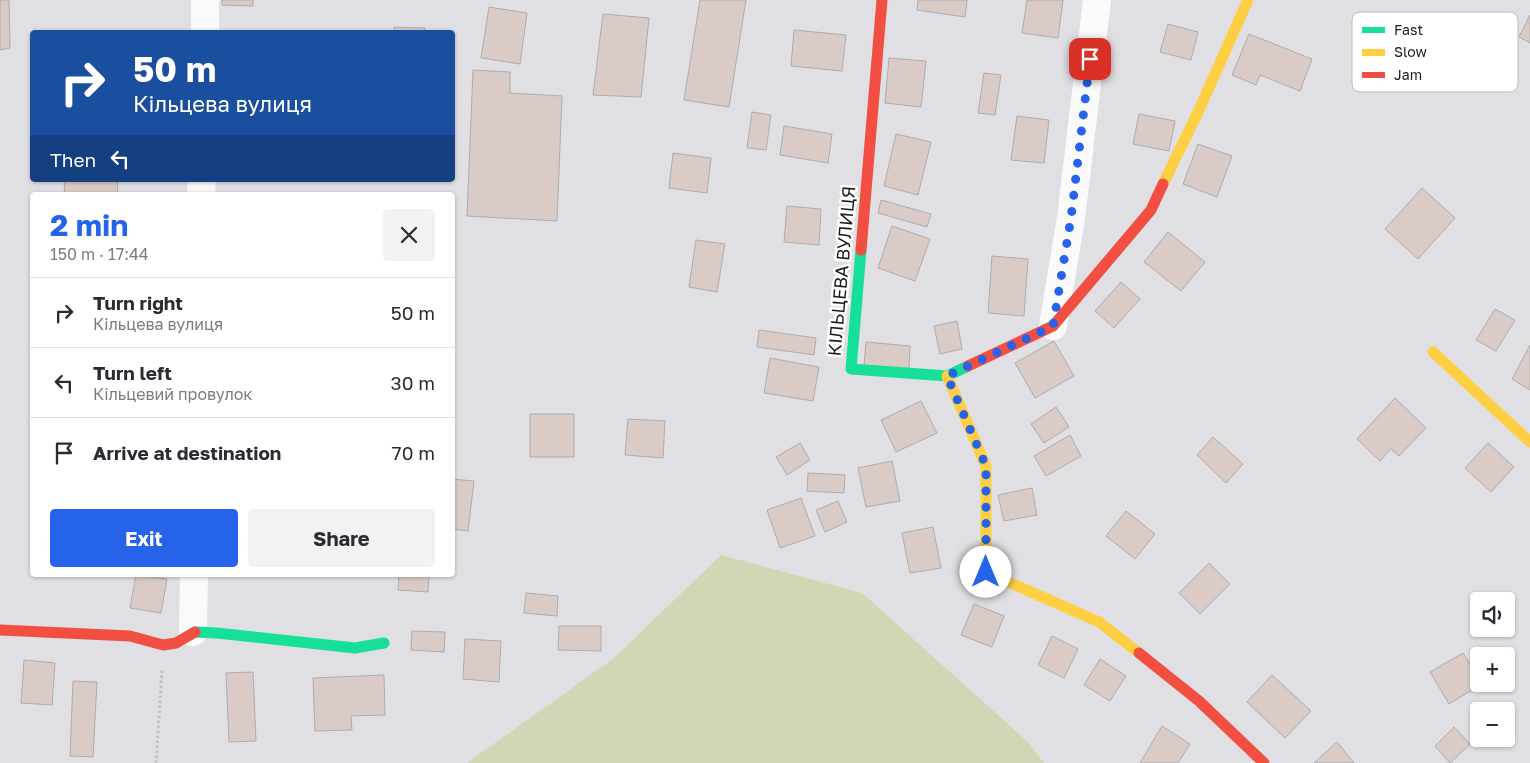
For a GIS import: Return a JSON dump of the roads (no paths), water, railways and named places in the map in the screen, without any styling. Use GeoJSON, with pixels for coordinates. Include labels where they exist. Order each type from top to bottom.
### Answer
{"type":"FeatureCollection","features":[{"type":"Feature","properties":{"kind":"street"},"geometry":{"type":"LineString","coordinates":[[204,30],[205,0]]}},
{"type":"Feature","properties":{"kind":"street","name":"КІЛЬЦЕВА ВУЛИЦЯ"},"geometry":{"type":"LineString","coordinates":[[882,0],[850,369],[947,376],[1053,326],[1151,210],[1199,110],[1248,0]]}},
{"type":"Feature","properties":{"kind":"street"},"geometry":{"type":"LineString","coordinates":[[1053,326],[1071,218],[1096,0]]}},
{"type":"Feature","properties":{"kind":"street"},"geometry":{"type":"LineString","coordinates":[[1433,352],[1530,442]]}},
{"type":"Feature","properties":{"kind":"street"},"geometry":{"type":"LineString","coordinates":[[947,376],[986,466],[986,572],[1099,622],[1199,701],[1264,763]]}},
{"type":"Feature","properties":{"kind":"street"},"geometry":{"type":"LineString","coordinates":[[193,632],[194,577]]}},
{"type":"Feature","properties":{"kind":"street"},"geometry":{"type":"LineString","coordinates":[[0,630],[130,636],[163,645],[176,643],[193,632],[355,648],[384,643]]}}]}
